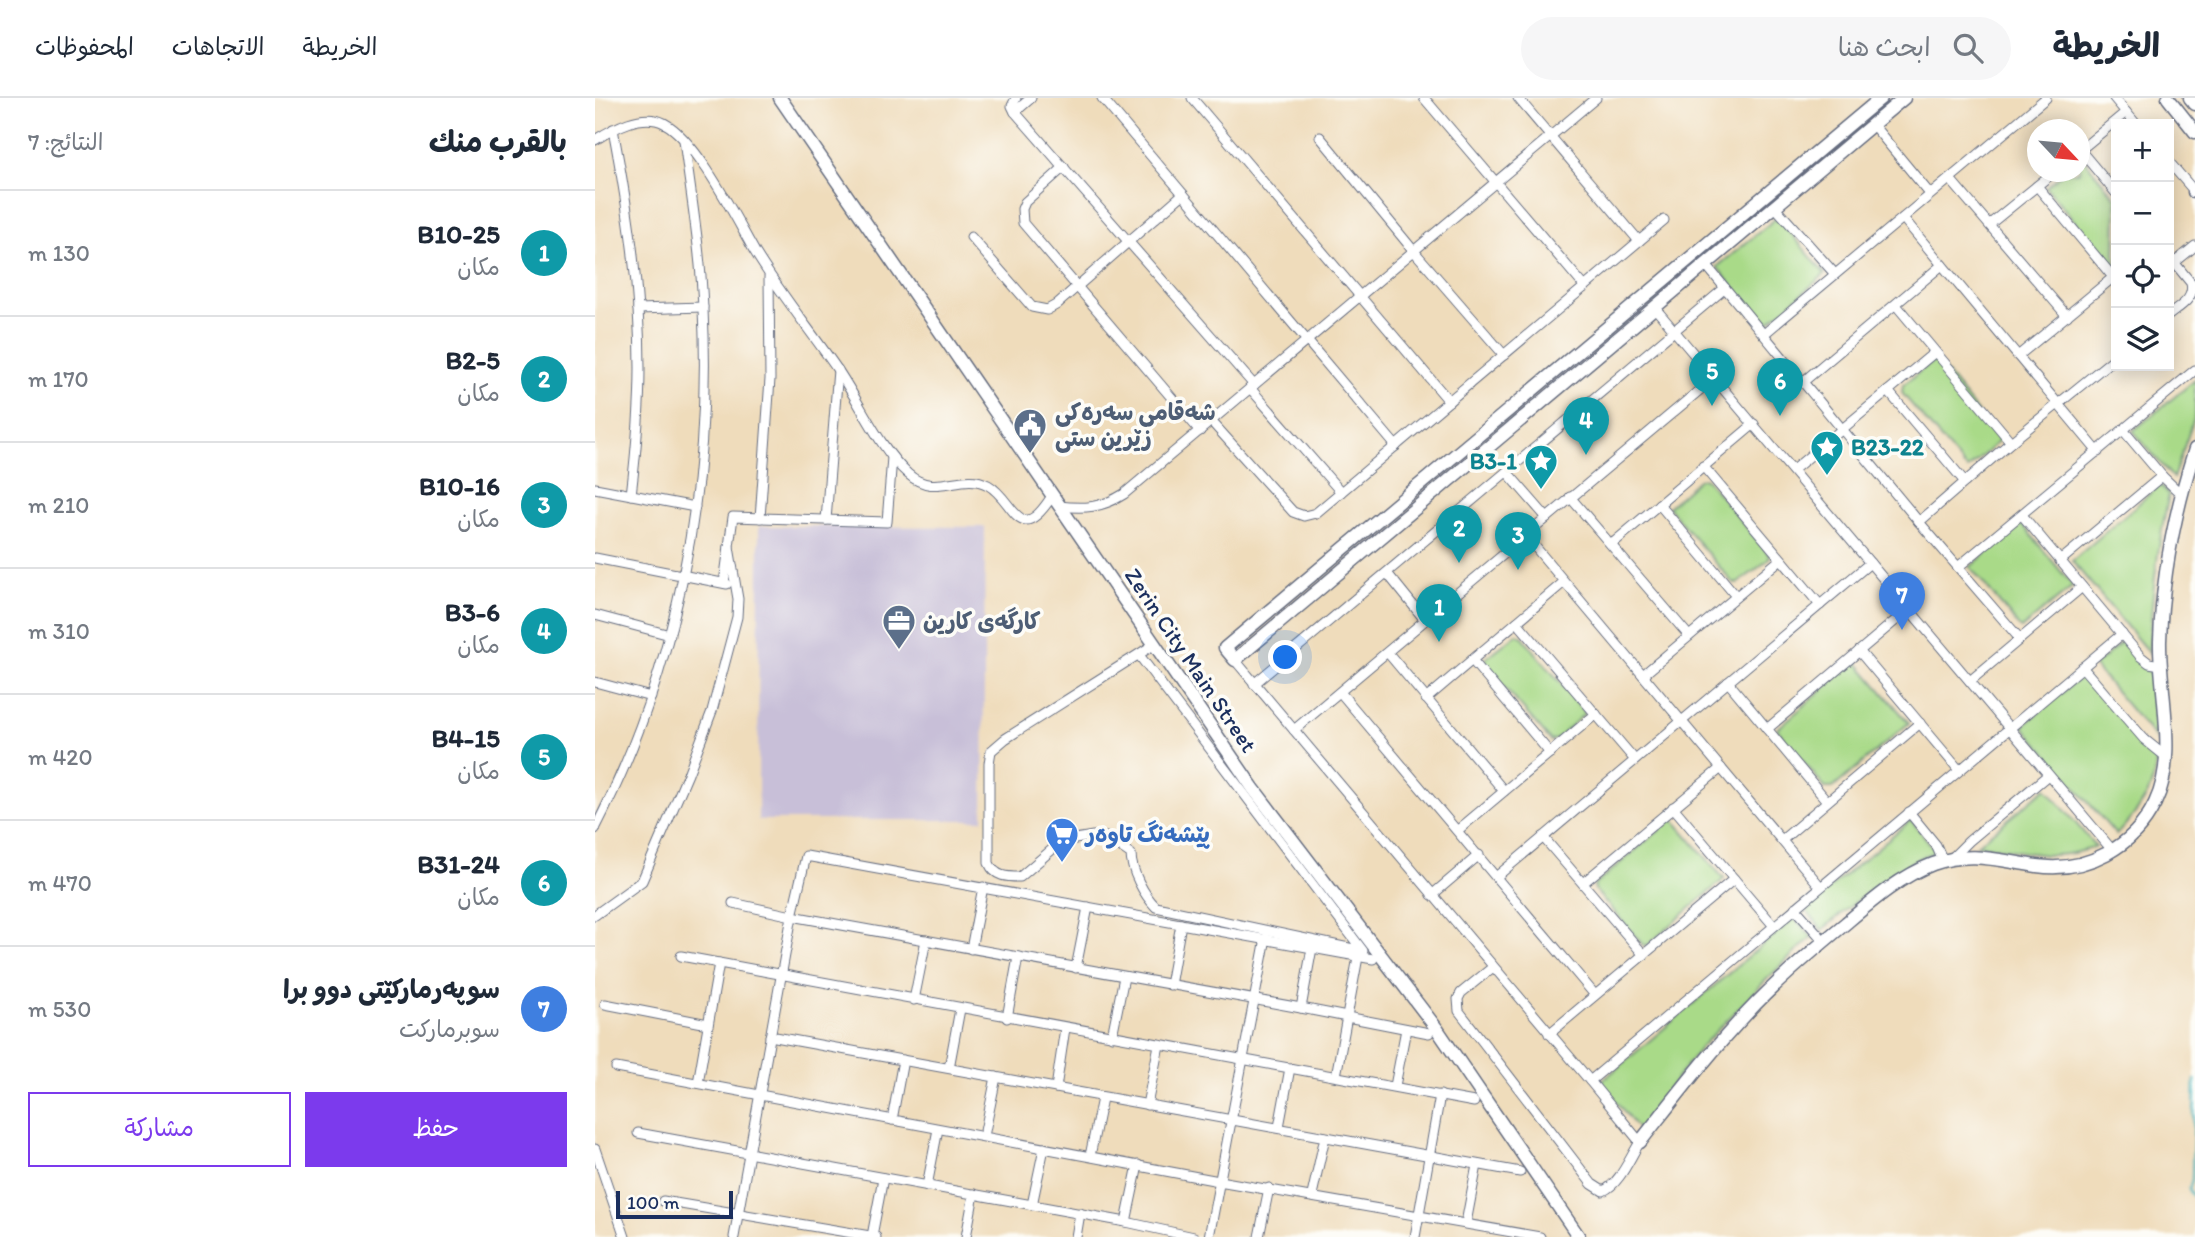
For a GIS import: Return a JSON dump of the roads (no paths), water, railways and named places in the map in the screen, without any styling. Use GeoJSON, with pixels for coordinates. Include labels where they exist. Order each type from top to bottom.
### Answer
{"type":"FeatureCollection","features":[{"type":"Feature","properties":{"kind":"street","name":"Zerin City Main Street"},"geometry":{"type":"LineString","coordinates":[[780,98],[1259,796],[1437,1029],[1579,1237]]}},
{"type":"Feature","properties":{"kind":"street"},"geometry":{"type":"LineString","coordinates":[[1016,98],[1012,106],[1015,112],[1130,241],[1341,492]]}},
{"type":"Feature","properties":{"kind":"street"},"geometry":{"type":"LineString","coordinates":[[1015,112],[1031,98]]}},
{"type":"Feature","properties":{"kind":"street"},"geometry":{"type":"LineString","coordinates":[[1102,98],[1396,446]]}},
{"type":"Feature","properties":{"kind":"street"},"geometry":{"type":"LineString","coordinates":[[1192,98],[1449,401]]}},
{"type":"Feature","properties":{"kind":"street"},"geometry":{"type":"LineString","coordinates":[[1425,98],[1585,287]]}},
{"type":"Feature","properties":{"kind":"street"},"geometry":{"type":"LineString","coordinates":[[1518,98],[1639,241]]}},
{"type":"Feature","properties":{"kind":"street"},"geometry":{"type":"LineString","coordinates":[[595,140],[613,129],[647,120],[663,122],[684,140],[721,191],[769,275],[838,370],[893,457],[909,475],[925,485],[970,481],[987,485],[1000,496],[1011,512],[1022,519],[1028,519],[1056,501],[1084,509],[1112,501],[1137,484],[1596,98]]}},
{"type":"Feature","properties":{"kind":"street"},"geometry":{"type":"LineString","coordinates":[[1640,1142],[1225,648],[1881,98]]}},
{"type":"Feature","properties":{"kind":"street"},"geometry":{"type":"LineString","coordinates":[[1235,660],[1905,98]]}},
{"type":"Feature","properties":{"kind":"street"},"geometry":{"type":"LineString","coordinates":[[1764,334],[2046,98]]}},
{"type":"Feature","properties":{"kind":"street"},"geometry":{"type":"LineString","coordinates":[[2114,98],[2132,119]]}},
{"type":"Feature","properties":{"kind":"street"},"geometry":{"type":"LineString","coordinates":[[2168,98],[2195,132]]}},
{"type":"Feature","properties":{"kind":"street"},"geometry":{"type":"LineString","coordinates":[[2190,98],[2195,104]]}},
{"type":"Feature","properties":{"kind":"street"},"geometry":{"type":"LineString","coordinates":[[2090,142],[2126,112]]}},
{"type":"Feature","properties":{"kind":"street"},"geometry":{"type":"LineString","coordinates":[[1873,125],[1930,194]]}},
{"type":"Feature","properties":{"kind":"street"},"geometry":{"type":"LineString","coordinates":[[613,129],[628,205],[638,309],[638,433],[631,495]]}},
{"type":"Feature","properties":{"kind":"street"},"geometry":{"type":"LineString","coordinates":[[1319,137],[1504,355]]}},
{"type":"Feature","properties":{"kind":"street"},"geometry":{"type":"LineString","coordinates":[[595,829],[630,753],[651,697],[670,635],[684,575],[695,507],[703,410],[703,307],[684,140]]}},
{"type":"Feature","properties":{"kind":"street"},"geometry":{"type":"LineString","coordinates":[[1825,144],[1835,156]]}},
{"type":"Feature","properties":{"kind":"street"},"geometry":{"type":"LineString","coordinates":[[2090,162],[2111,187]]}},
{"type":"Feature","properties":{"kind":"street"},"geometry":{"type":"LineString","coordinates":[[1065,167],[1025,202],[1021,216],[1027,229],[1200,431]]}},
{"type":"Feature","properties":{"kind":"street"},"geometry":{"type":"LineString","coordinates":[[2174,168],[2195,192]]}},
{"type":"Feature","properties":{"kind":"street"},"geometry":{"type":"LineString","coordinates":[[1950,178],[2067,316]]}},
{"type":"Feature","properties":{"kind":"street"},"geometry":{"type":"LineString","coordinates":[[1990,224],[2042,182]]}},
{"type":"Feature","properties":{"kind":"street"},"geometry":{"type":"LineString","coordinates":[[2037,186],[2111,271]]}},
{"type":"Feature","properties":{"kind":"street"},"geometry":{"type":"LineString","coordinates":[[971,237],[1028,303],[1037,309],[1052,308],[1183,194]]}},
{"type":"Feature","properties":{"kind":"street"},"geometry":{"type":"LineString","coordinates":[[1775,207],[1835,274]]}},
{"type":"Feature","properties":{"kind":"street"},"geometry":{"type":"LineString","coordinates":[[1903,218],[2098,452]]}},
{"type":"Feature","properties":{"kind":"street"},"geometry":{"type":"LineString","coordinates":[[1211,421],[1293,512],[1310,515],[1341,492],[1664,220]]}},
{"type":"Feature","properties":{"kind":"street"},"geometry":{"type":"LineString","coordinates":[[2174,258],[2195,246]]}},
{"type":"Feature","properties":{"kind":"street"},"geometry":{"type":"LineString","coordinates":[[2174,263],[2192,283],[2193,293],[2174,310]]}},
{"type":"Feature","properties":{"kind":"street"},"geometry":{"type":"LineString","coordinates":[[1706,265],[1919,522],[2020,639]]}},
{"type":"Feature","properties":{"kind":"street"},"geometry":{"type":"LineString","coordinates":[[1804,382],[1942,265]]}},
{"type":"Feature","properties":{"kind":"street"},"geometry":{"type":"LineString","coordinates":[[760,518],[771,379],[769,275]]}},
{"type":"Feature","properties":{"kind":"street"},"geometry":{"type":"LineString","coordinates":[[2018,356],[2111,279]]}},
{"type":"Feature","properties":{"kind":"street"},"geometry":{"type":"LineString","coordinates":[[1254,684],[1725,288]]}},
{"type":"Feature","properties":{"kind":"street"},"geometry":{"type":"LineString","coordinates":[[1896,304],[2011,442]]}},
{"type":"Feature","properties":{"kind":"street"},"geometry":{"type":"LineString","coordinates":[[638,309],[703,307]]}},
{"type":"Feature","properties":{"kind":"street"},"geometry":{"type":"LineString","coordinates":[[1655,308],[2113,851]]}},
{"type":"Feature","properties":{"kind":"street"},"geometry":{"type":"LineString","coordinates":[[1605,330],[1615,341]]}},
{"type":"Feature","properties":{"kind":"street"},"geometry":{"type":"LineString","coordinates":[[1794,470],[1935,352]]}},
{"type":"Feature","properties":{"kind":"street"},"geometry":{"type":"LineString","coordinates":[[1919,522],[2011,442],[2111,361]]}},
{"type":"Feature","properties":{"kind":"street"},"geometry":{"type":"LineString","coordinates":[[825,520],[838,370]]}},
{"type":"Feature","properties":{"kind":"street"},"geometry":{"type":"LineString","coordinates":[[1958,567],[2195,370]]}},
{"type":"Feature","properties":{"kind":"street"},"geometry":{"type":"LineString","coordinates":[[1294,730],[1714,378]]}},
{"type":"Feature","properties":{"kind":"street"},"geometry":{"type":"LineString","coordinates":[[1888,391],[1965,482]]}},
{"type":"Feature","properties":{"kind":"street"},"geometry":{"type":"LineString","coordinates":[[1612,544],[1754,424]]}},
{"type":"Feature","properties":{"kind":"street"},"geometry":{"type":"LineString","coordinates":[[2123,431],[2162,476],[2181,493]]}},
{"type":"Feature","properties":{"kind":"street"},"geometry":{"type":"LineString","coordinates":[[1493,967],[1461,993],[1458,999],[1459,1011],[1592,1184],[1603,1191],[1617,1180],[1640,1142],[1702,1063],[1748,1012],[1824,941],[1898,883],[1927,867],[1947,860],[1995,857],[2036,866],[2061,867],[2078,865],[2113,851],[2132,835],[2149,815],[2161,789],[2165,756],[2161,665],[2164,582],[2181,493],[2195,449]]}},
{"type":"Feature","properties":{"kind":"street"},"geometry":{"type":"LineString","coordinates":[[724,583],[733,517],[887,522],[893,457]]}},
{"type":"Feature","properties":{"kind":"street"},"geometry":{"type":"LineString","coordinates":[[1703,466],[1820,605]]}},
{"type":"Feature","properties":{"kind":"street"},"geometry":{"type":"LineString","coordinates":[[1507,472],[1547,518]]}},
{"type":"Feature","properties":{"kind":"street"},"geometry":{"type":"LineString","coordinates":[[1432,475],[1442,487]]}},
{"type":"Feature","properties":{"kind":"street"},"geometry":{"type":"LineString","coordinates":[[2060,561],[2162,476]]}},
{"type":"Feature","properties":{"kind":"street"},"geometry":{"type":"LineString","coordinates":[[595,488],[695,507]]}},
{"type":"Feature","properties":{"kind":"street"},"geometry":{"type":"LineString","coordinates":[[1570,497],[1689,636]]}},
{"type":"Feature","properties":{"kind":"street"},"geometry":{"type":"LineString","coordinates":[[1659,504],[1736,596]]}},
{"type":"Feature","properties":{"kind":"street"},"geometry":{"type":"LineString","coordinates":[[2022,515],[2144,660],[2161,665]]}},
{"type":"Feature","properties":{"kind":"street"},"geometry":{"type":"LineString","coordinates":[[1526,536],[1820,886]]}},
{"type":"Feature","properties":{"kind":"street"},"geometry":{"type":"LineString","coordinates":[[595,915],[642,881],[678,798],[720,684],[737,617],[736,586],[729,547]]}},
{"type":"Feature","properties":{"kind":"street"},"geometry":{"type":"LineString","coordinates":[[595,558],[736,586]]}},
{"type":"Feature","properties":{"kind":"street"},"geometry":{"type":"LineString","coordinates":[[1643,675],[1781,559]]}},
{"type":"Feature","properties":{"kind":"street"},"geometry":{"type":"LineString","coordinates":[[1496,877],[1870,563]]}},
{"type":"Feature","properties":{"kind":"street"},"geometry":{"type":"LineString","coordinates":[[1387,573],[1426,620]]}},
{"type":"Feature","properties":{"kind":"street"},"geometry":{"type":"LineString","coordinates":[[1426,699],[1564,582]]}},
{"type":"Feature","properties":{"kind":"street"},"geometry":{"type":"LineString","coordinates":[[1970,681],[2083,587]]}},
{"type":"Feature","properties":{"kind":"street"},"geometry":{"type":"LineString","coordinates":[[1767,729],[1909,609]]}},
{"type":"Feature","properties":{"kind":"street"},"geometry":{"type":"LineString","coordinates":[[595,615],[670,635]]}},
{"type":"Feature","properties":{"kind":"street"},"geometry":{"type":"LineString","coordinates":[[1517,622],[1635,760]]}},
{"type":"Feature","properties":{"kind":"street"},"geometry":{"type":"LineString","coordinates":[[1590,1081],[2122,634]]}},
{"type":"Feature","properties":{"kind":"street"},"geometry":{"type":"LineString","coordinates":[[1141,658],[1363,951],[1156,907],[1131,864],[1131,854],[1106,837],[1093,836],[1055,847],[1020,877],[1001,876],[991,868],[991,751],[1005,739],[1157,647]]}},
{"type":"Feature","properties":{"kind":"street"},"geometry":{"type":"LineString","coordinates":[[1859,651],[1959,770]]}},
{"type":"Feature","properties":{"kind":"street"},"geometry":{"type":"LineString","coordinates":[[1388,653],[1504,791]]}},
{"type":"Feature","properties":{"kind":"street"},"geometry":{"type":"LineString","coordinates":[[1472,660],[1550,753]]}},
{"type":"Feature","properties":{"kind":"street"},"geometry":{"type":"LineString","coordinates":[[2082,667],[2144,739],[2165,756]]}},
{"type":"Feature","properties":{"kind":"street"},"geometry":{"type":"LineString","coordinates":[[595,682],[651,697]]}},
{"type":"Feature","properties":{"kind":"street"},"geometry":{"type":"LineString","coordinates":[[1728,682],[1827,801]]}},
{"type":"Feature","properties":{"kind":"street"},"geometry":{"type":"LineString","coordinates":[[1340,692],[1595,995]]}},
{"type":"Feature","properties":{"kind":"street"},"geometry":{"type":"LineString","coordinates":[[1458,830],[1595,714]]}},
{"type":"Feature","properties":{"kind":"street"},"geometry":{"type":"LineString","coordinates":[[1782,840],[1920,723]]}},
{"type":"Feature","properties":{"kind":"street"},"geometry":{"type":"LineString","coordinates":[[1583,883],[1721,768]]}},
{"type":"Feature","properties":{"kind":"street"},"geometry":{"type":"LineString","coordinates":[[1947,860],[2048,775]]}},
{"type":"Feature","properties":{"kind":"street"},"geometry":{"type":"LineString","coordinates":[[1674,807],[1774,926]]}},
{"type":"Feature","properties":{"kind":"street"},"geometry":{"type":"LineString","coordinates":[[1909,812],[1947,860]]}},
{"type":"Feature","properties":{"kind":"street"},"geometry":{"type":"LineString","coordinates":[[1543,837],[1644,955]]}},
{"type":"Feature","properties":{"kind":"street"},"geometry":{"type":"LineString","coordinates":[[734,1237],[792,916],[804,858],[808,855],[1373,959]]}},
{"type":"Feature","properties":{"kind":"street"},"geometry":{"type":"LineString","coordinates":[[1432,895],[1479,855]]}},
{"type":"Feature","properties":{"kind":"street"},"geometry":{"type":"LineString","coordinates":[[1549,1034],[1734,879]]}},
{"type":"Feature","properties":{"kind":"street"},"geometry":{"type":"LineString","coordinates":[[971,949],[983,887]]}},
{"type":"Feature","properties":{"kind":"street"},"geometry":{"type":"LineString","coordinates":[[733,903],[1123,977],[1301,1007],[1429,1034]]}},
{"type":"Feature","properties":{"kind":"street"},"geometry":{"type":"LineString","coordinates":[[1076,968],[1088,906]]}},
{"type":"Feature","properties":{"kind":"street"},"geometry":{"type":"LineString","coordinates":[[1795,908],[1824,941]]}},
{"type":"Feature","properties":{"kind":"street"},"geometry":{"type":"LineString","coordinates":[[1170,985],[1181,924]]}},
{"type":"Feature","properties":{"kind":"street"},"geometry":{"type":"LineString","coordinates":[[1209,1237],[1266,938]]}},
{"type":"Feature","properties":{"kind":"street"},"geometry":{"type":"LineString","coordinates":[[914,1000],[926,940]]}},
{"type":"Feature","properties":{"kind":"street"},"geometry":{"type":"LineString","coordinates":[[1301,1007],[1312,948]]}},
{"type":"Feature","properties":{"kind":"street"},"geometry":{"type":"LineString","coordinates":[[681,956],[1474,1102]]}},
{"type":"Feature","properties":{"kind":"street"},"geometry":{"type":"LineString","coordinates":[[1007,1018],[1018,957]]}},
{"type":"Feature","properties":{"kind":"street"},"geometry":{"type":"LineString","coordinates":[[1336,1076],[1359,957]]}},
{"type":"Feature","properties":{"kind":"street"},"geometry":{"type":"LineString","coordinates":[[698,1083],[719,963]]}},
{"type":"Feature","properties":{"kind":"street"},"geometry":{"type":"LineString","coordinates":[[1112,1036],[1123,977]]}},
{"type":"Feature","properties":{"kind":"street"},"geometry":{"type":"LineString","coordinates":[[605,1004],[708,1024]]}},
{"type":"Feature","properties":{"kind":"street"},"geometry":{"type":"LineString","coordinates":[[949,1068],[960,1009]]}},
{"type":"Feature","properties":{"kind":"street"},"geometry":{"type":"LineString","coordinates":[[1056,1088],[1065,1028]]}},
{"type":"Feature","properties":{"kind":"street"},"geometry":{"type":"LineString","coordinates":[[1395,1086],[1406,1029]]}},
{"type":"Feature","properties":{"kind":"street"},"geometry":{"type":"LineString","coordinates":[[770,1036],[1520,1172]]}},
{"type":"Feature","properties":{"kind":"street"},"geometry":{"type":"LineString","coordinates":[[1147,1105],[1159,1045]]}},
{"type":"Feature","properties":{"kind":"street"},"geometry":{"type":"LineString","coordinates":[[892,1120],[903,1060]]}},
{"type":"Feature","properties":{"kind":"street"},"geometry":{"type":"LineString","coordinates":[[616,1068],[1219,1181],[1466,1223],[1488,1233],[1540,1237]]}},
{"type":"Feature","properties":{"kind":"street"},"geometry":{"type":"LineString","coordinates":[[1279,1128],[1290,1068]]}},
{"type":"Feature","properties":{"kind":"street"},"geometry":{"type":"LineString","coordinates":[[984,1136],[996,1077]]}},
{"type":"Feature","properties":{"kind":"street"},"geometry":{"type":"LineString","coordinates":[[1415,1237],[1440,1095]]}},
{"type":"Feature","properties":{"kind":"street"},"geometry":{"type":"LineString","coordinates":[[1090,1156],[1102,1098]]}},
{"type":"Feature","properties":{"kind":"street"},"geometry":{"type":"LineString","coordinates":[[927,1186],[938,1129]]}},
{"type":"Feature","properties":{"kind":"street"},"geometry":{"type":"LineString","coordinates":[[638,1133],[1080,1213],[1194,1237]]}},
{"type":"Feature","properties":{"kind":"street"},"geometry":{"type":"LineString","coordinates":[[1312,1195],[1325,1136]]}},
{"type":"Feature","properties":{"kind":"street"},"geometry":{"type":"LineString","coordinates":[[1032,1205],[1044,1148]]}},
{"type":"Feature","properties":{"kind":"street"},"geometry":{"type":"LineString","coordinates":[[595,1149],[625,1237]]}},
{"type":"Feature","properties":{"kind":"street"},"geometry":{"type":"LineString","coordinates":[[1466,1223],[1477,1164]]}},
{"type":"Feature","properties":{"kind":"street"},"geometry":{"type":"LineString","coordinates":[[1126,1222],[1137,1165]]}},
{"type":"Feature","properties":{"kind":"street"},"geometry":{"type":"LineString","coordinates":[[663,1201],[738,1216],[874,1237],[883,1178]]}},
{"type":"Feature","properties":{"kind":"street"},"geometry":{"type":"LineString","coordinates":[[1259,1237],[1269,1188]]}},
{"type":"Feature","properties":{"kind":"street"},"geometry":{"type":"LineString","coordinates":[[966,1237],[974,1194]]}},
{"type":"Feature","properties":{"kind":"street"},"geometry":{"type":"LineString","coordinates":[[1076,1237],[1080,1213]]}},
{"type":"Feature","properties":{"kind":"waterway"},"geometry":{"type":"LineString","coordinates":[[2195,1080],[2192,1181],[2189,1189],[2195,1199]]}},
{"type":"Feature","properties":{"kind":"place","name":"B4-15"},"geometry":{"type":"Point","coordinates":[1712,406]}},
{"type":"Feature","properties":{"kind":"place","name":"B31-24"},"geometry":{"type":"Point","coordinates":[1780,416]}},
{"type":"Feature","properties":{"kind":"place","name":"شەقامی سەرەکی زێرین ستی"},"geometry":{"type":"Point","coordinates":[1030,455]}},
{"type":"Feature","properties":{"kind":"place","name":"B3-6"},"geometry":{"type":"Point","coordinates":[1586,455]}},
{"type":"Feature","properties":{"kind":"place","name":"B23-22"},"geometry":{"type":"Point","coordinates":[1827,477]}},
{"type":"Feature","properties":{"kind":"place","name":"B3-1"},"geometry":{"type":"Point","coordinates":[1541,491]}},
{"type":"Feature","properties":{"kind":"place","name":"B2-5"},"geometry":{"type":"Point","coordinates":[1459,563]}},
{"type":"Feature","properties":{"kind":"place","name":"B10-16"},"geometry":{"type":"Point","coordinates":[1518,570]}},
{"type":"Feature","properties":{"kind":"place","name":"سوپەرمارکێتی دوو برا"},"geometry":{"type":"Point","coordinates":[1902,630]}},
{"type":"Feature","properties":{"kind":"place","name":"B10-25"},"geometry":{"type":"Point","coordinates":[1439,642]}},
{"type":"Feature","properties":{"kind":"place","name":"کارگەی کارین"},"geometry":{"type":"Point","coordinates":[899,651]}},
{"type":"Feature","properties":{"kind":"place","name":"پێشەنگ تاوەر"},"geometry":{"type":"Point","coordinates":[1062,864]}}]}
